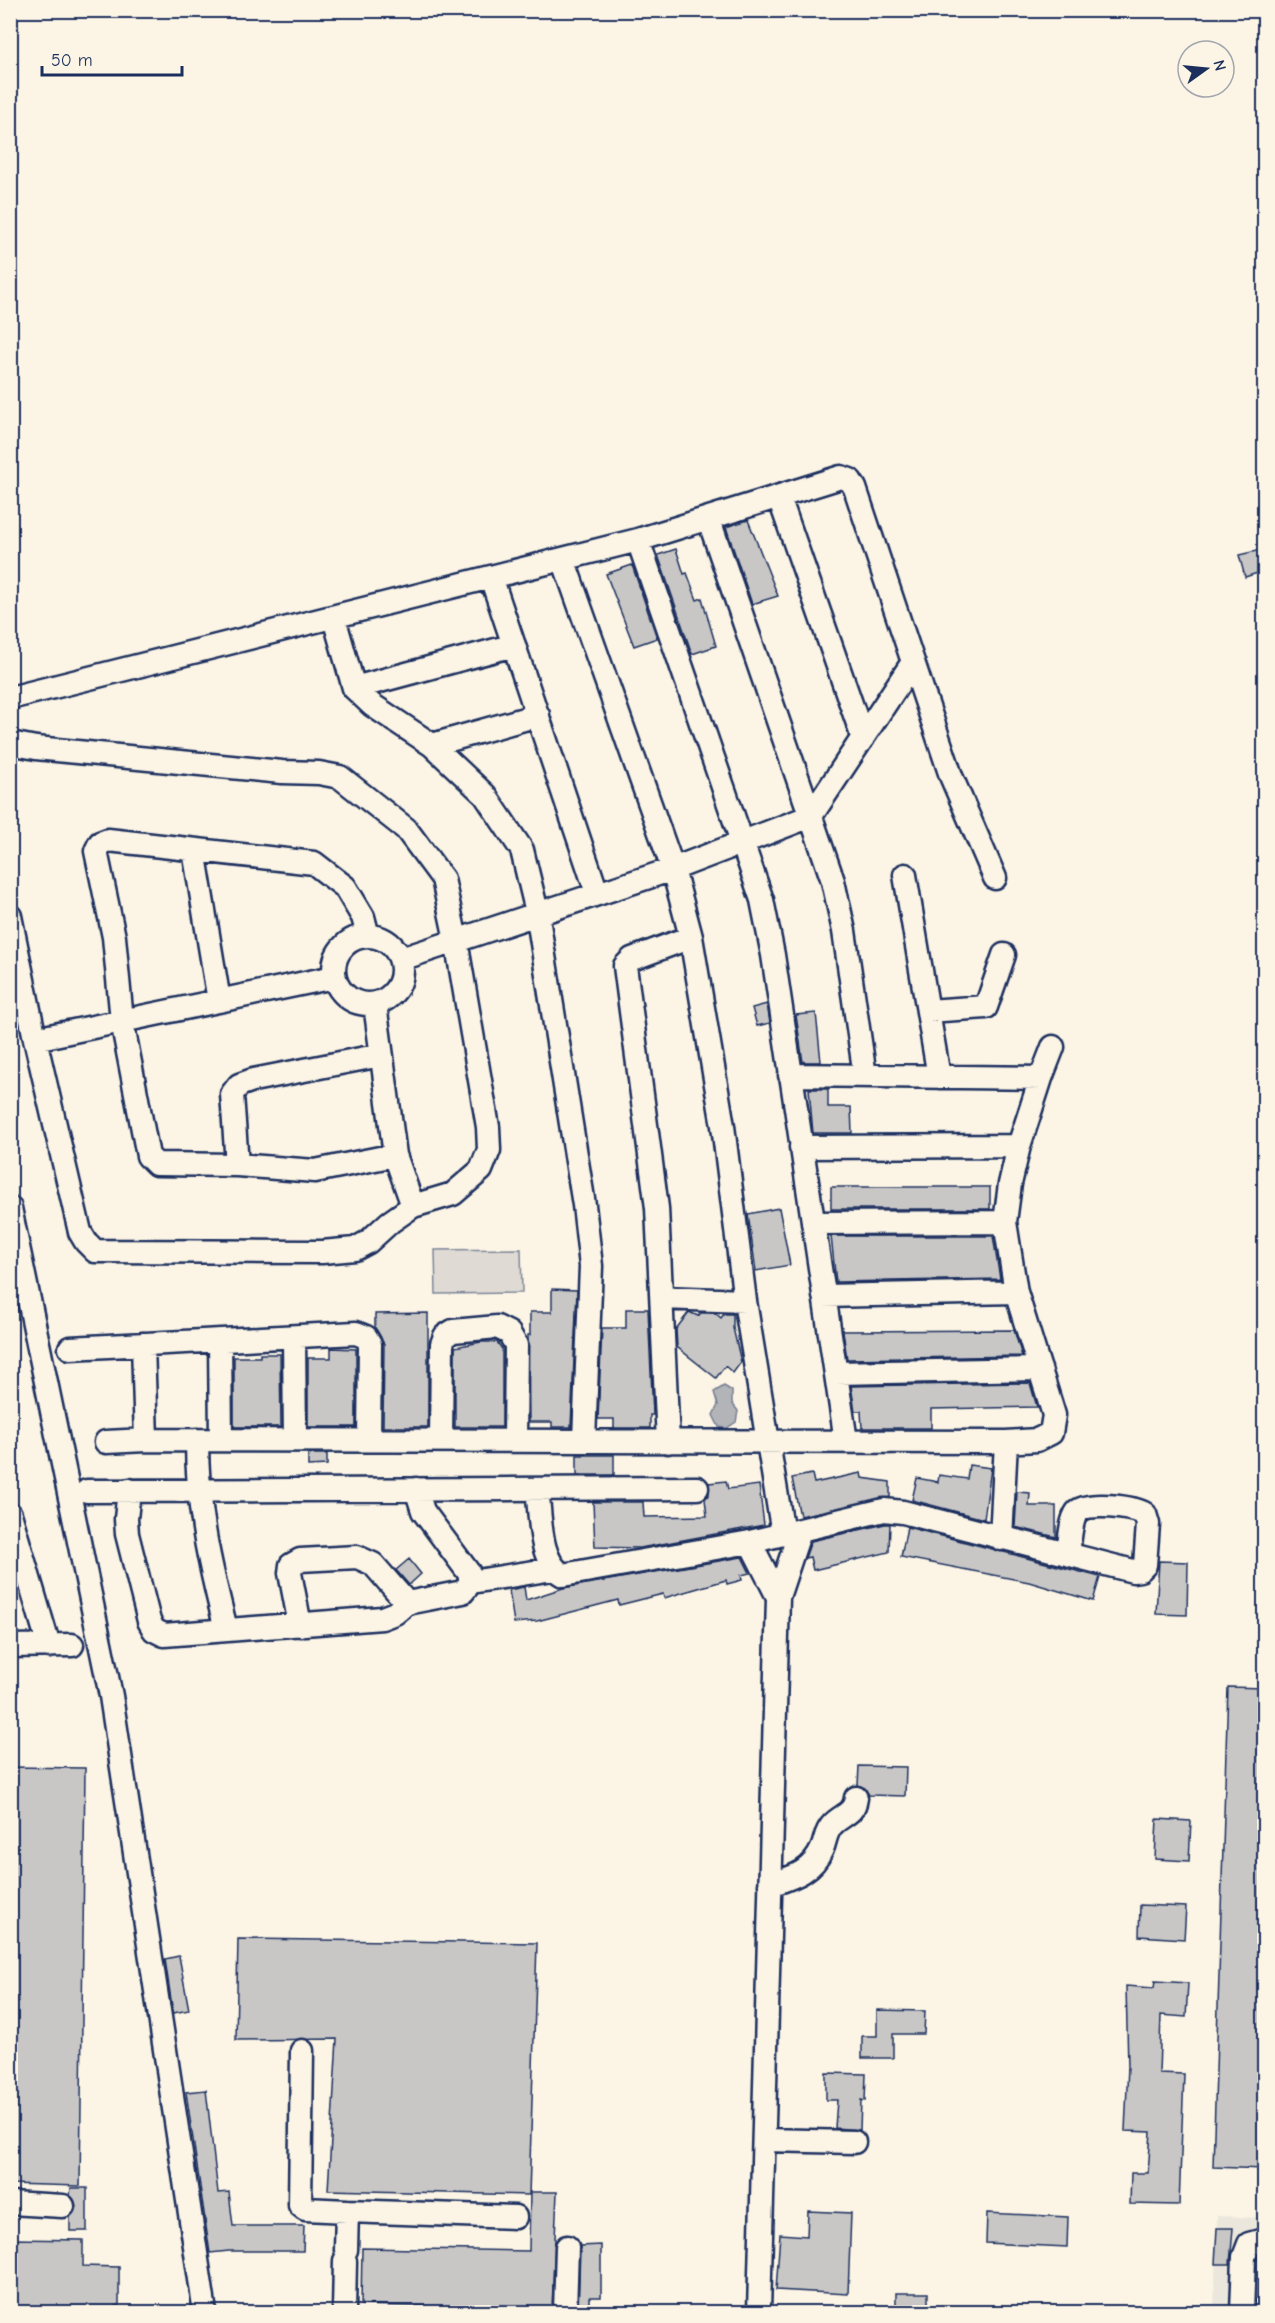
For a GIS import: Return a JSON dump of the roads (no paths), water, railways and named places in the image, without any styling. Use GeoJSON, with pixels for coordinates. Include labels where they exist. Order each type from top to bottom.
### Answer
{"type":"FeatureCollection","features":[{"type":"Feature","properties":{"kind":"street"},"geometry":{"type":"LineString","coordinates":[[10,698],[638,540],[709,520],[840,477],[850,480],[855,488],[951,776],[994,878]]}},
{"type":"Feature","properties":{"kind":"street"},"geometry":{"type":"LineString","coordinates":[[779,497],[862,738]]}},
{"type":"Feature","properties":{"kind":"street"},"geometry":{"type":"LineString","coordinates":[[709,520],[833,881],[844,931],[865,1076]]}},
{"type":"Feature","properties":{"kind":"street"},"geometry":{"type":"LineString","coordinates":[[638,540],[762,900],[773,955],[846,1441]]}},
{"type":"Feature","properties":{"kind":"street"},"geometry":{"type":"LineString","coordinates":[[563,559],[673,868],[691,938],[723,1126],[745,1300],[768,1441],[791,1532],[778,1597],[759,2313]]}},
{"type":"Feature","properties":{"kind":"street"},"geometry":{"type":"LineString","coordinates":[[491,578],[597,893]]}},
{"type":"Feature","properties":{"kind":"street"},"geometry":{"type":"LineString","coordinates":[[334,618],[354,688],[372,705],[432,745],[485,795],[522,850],[537,912],[584,1205],[591,1266],[584,1440]]}},
{"type":"Feature","properties":{"kind":"street"},"geometry":{"type":"LineString","coordinates":[[354,688],[514,645]]}},
{"type":"Feature","properties":{"kind":"street"},"geometry":{"type":"LineString","coordinates":[[401,959],[673,868],[811,816],[913,662]]}},
{"type":"Feature","properties":{"kind":"street"},"geometry":{"type":"LineString","coordinates":[[432,745],[538,715]]}},
{"type":"Feature","properties":{"kind":"street"},"geometry":{"type":"LineString","coordinates":[[10,743],[36,748],[282,772],[319,773],[340,777],[406,829],[443,879],[456,940],[488,1127],[489,1150],[481,1170],[453,1194],[413,1206],[368,1242],[355,1249],[322,1252],[95,1251],[80,1232],[35,1039],[10,916]]}},
{"type":"Feature","properties":{"kind":"street"},"geometry":{"type":"LineString","coordinates":[[368,936],[363,917],[345,887],[314,863],[108,840],[100,843],[96,851],[114,937],[122,1021],[148,1156],[156,1164],[237,1165],[315,1172],[395,1155]]}},
{"type":"Feature","properties":{"kind":"street"},"geometry":{"type":"LineString","coordinates":[[194,850],[219,1000]]}},
{"type":"Feature","properties":{"kind":"street"},"geometry":{"type":"LineString","coordinates":[[905,875],[939,1077]]}},
{"type":"Feature","properties":{"kind":"street"},"geometry":{"type":"LineString","coordinates":[[368,936],[388,942],[401,959],[401,979],[392,995],[375,1004],[357,1003],[342,993],[334,976],[335,961],[342,948],[353,939],[368,936]]}},
{"type":"Feature","properties":{"kind":"street"},"geometry":{"type":"LineString","coordinates":[[668,1442],[657,1208],[625,966],[632,960],[691,938]]}},
{"type":"Feature","properties":{"kind":"street"},"geometry":{"type":"LineString","coordinates":[[928,1011],[986,1007],[1004,955]]}},
{"type":"Feature","properties":{"kind":"street"},"geometry":{"type":"LineString","coordinates":[[35,1039],[334,976]]}},
{"type":"Feature","properties":{"kind":"street"},"geometry":{"type":"LineString","coordinates":[[375,1004],[395,1155],[413,1206]]}},
{"type":"Feature","properties":{"kind":"street"},"geometry":{"type":"LineString","coordinates":[[106,1442],[146,1440],[584,1440],[1006,1442],[1037,1440],[1051,1433],[1054,1415],[1016,1292],[1005,1222],[1010,1184],[1019,1146],[1053,1047]]}},
{"type":"Feature","properties":{"kind":"street"},"geometry":{"type":"LineString","coordinates":[[237,1165],[232,1094],[239,1085],[253,1080],[381,1055]]}},
{"type":"Feature","properties":{"kind":"street"},"geometry":{"type":"LineString","coordinates":[[790,1075],[1041,1077]]}},
{"type":"Feature","properties":{"kind":"street"},"geometry":{"type":"LineString","coordinates":[[801,1147],[1019,1146]]}},
{"type":"Feature","properties":{"kind":"street"},"geometry":{"type":"LineString","coordinates":[[10,1208],[111,1696],[205,2313]]}},
{"type":"Feature","properties":{"kind":"street"},"geometry":{"type":"LineString","coordinates":[[813,1223],[1005,1222]]}},
{"type":"Feature","properties":{"kind":"street"},"geometry":{"type":"LineString","coordinates":[[824,1296],[1016,1292]]}},
{"type":"Feature","properties":{"kind":"street"},"geometry":{"type":"LineString","coordinates":[[662,1298],[745,1300]]}},
{"type":"Feature","properties":{"kind":"street"},"geometry":{"type":"LineString","coordinates":[[441,1440],[442,1344],[446,1336],[453,1331],[497,1327],[509,1333],[516,1345],[515,1440]]}},
{"type":"Feature","properties":{"kind":"street"},"geometry":{"type":"LineString","coordinates":[[70,1348],[357,1334],[366,1337],[370,1344],[369,1440]]}},
{"type":"Feature","properties":{"kind":"street"},"geometry":{"type":"LineString","coordinates":[[294,1338],[295,1440]]}},
{"type":"Feature","properties":{"kind":"street"},"geometry":{"type":"LineString","coordinates":[[220,1341],[221,1440]]}},
{"type":"Feature","properties":{"kind":"street"},"geometry":{"type":"LineString","coordinates":[[143,1344],[146,1440]]}},
{"type":"Feature","properties":{"kind":"street"},"geometry":{"type":"LineString","coordinates":[[836,1373],[1040,1369]]}},
{"type":"Feature","properties":{"kind":"street"},"geometry":{"type":"LineString","coordinates":[[197,1440],[197,1490],[207,1555],[226,1629]]}},
{"type":"Feature","properties":{"kind":"street"},"geometry":{"type":"LineString","coordinates":[[1001,1539],[1006,1442]]}},
{"type":"Feature","properties":{"kind":"street"},"geometry":{"type":"LineString","coordinates":[[87,1491],[697,1488]]}},
{"type":"Feature","properties":{"kind":"street"},"geometry":{"type":"LineString","coordinates":[[416,1489],[423,1511],[469,1573],[471,1582]]}},
{"type":"Feature","properties":{"kind":"street"},"geometry":{"type":"LineString","coordinates":[[537,1489],[547,1558],[553,1569],[563,1575],[750,1542],[884,1510],[903,1512],[1001,1539],[1068,1554]]}},
{"type":"Feature","properties":{"kind":"street"},"geometry":{"type":"LineString","coordinates":[[129,1490],[127,1534],[149,1621],[154,1630],[164,1635],[382,1618],[395,1613],[407,1603],[463,1592],[471,1582],[553,1569]]}},
{"type":"Feature","properties":{"kind":"street"},"geometry":{"type":"LineString","coordinates":[[10,1514],[49,1646]]}},
{"type":"Feature","properties":{"kind":"street"},"geometry":{"type":"LineString","coordinates":[[750,1542],[778,1597]]}},
{"type":"Feature","properties":{"kind":"street"},"geometry":{"type":"LineString","coordinates":[[300,1625],[290,1573],[291,1565],[300,1560],[357,1557],[373,1564],[407,1603]]}},
{"type":"Feature","properties":{"kind":"street"},"geometry":{"type":"LineString","coordinates":[[10,1646],[72,1645]]}},
{"type":"Feature","properties":{"kind":"street"},"geometry":{"type":"LineString","coordinates":[[771,1885],[799,1875],[814,1864],[823,1847],[825,1835],[834,1823],[850,1813],[855,1806],[856,1798]]}},
{"type":"Feature","properties":{"kind":"street"},"geometry":{"type":"LineString","coordinates":[[302,2051],[300,2205],[305,2209],[515,2217]]}},
{"type":"Feature","properties":{"kind":"street"},"geometry":{"type":"LineString","coordinates":[[764,2140],[854,2142]]}},
{"type":"Feature","properties":{"kind":"street"},"geometry":{"type":"LineString","coordinates":[[10,2203],[63,2206]]}},
{"type":"Feature","properties":{"kind":"street"},"geometry":{"type":"LineString","coordinates":[[344,2313],[347,2211]]}},
{"type":"Feature","properties":{"kind":"street"},"geometry":{"type":"LineString","coordinates":[[1242,2313],[1244,2257],[1249,2244],[1264,2240]]}},
{"type":"Feature","properties":{"kind":"street"},"geometry":{"type":"LineString","coordinates":[[565,2313],[567,2247]]}}]}
